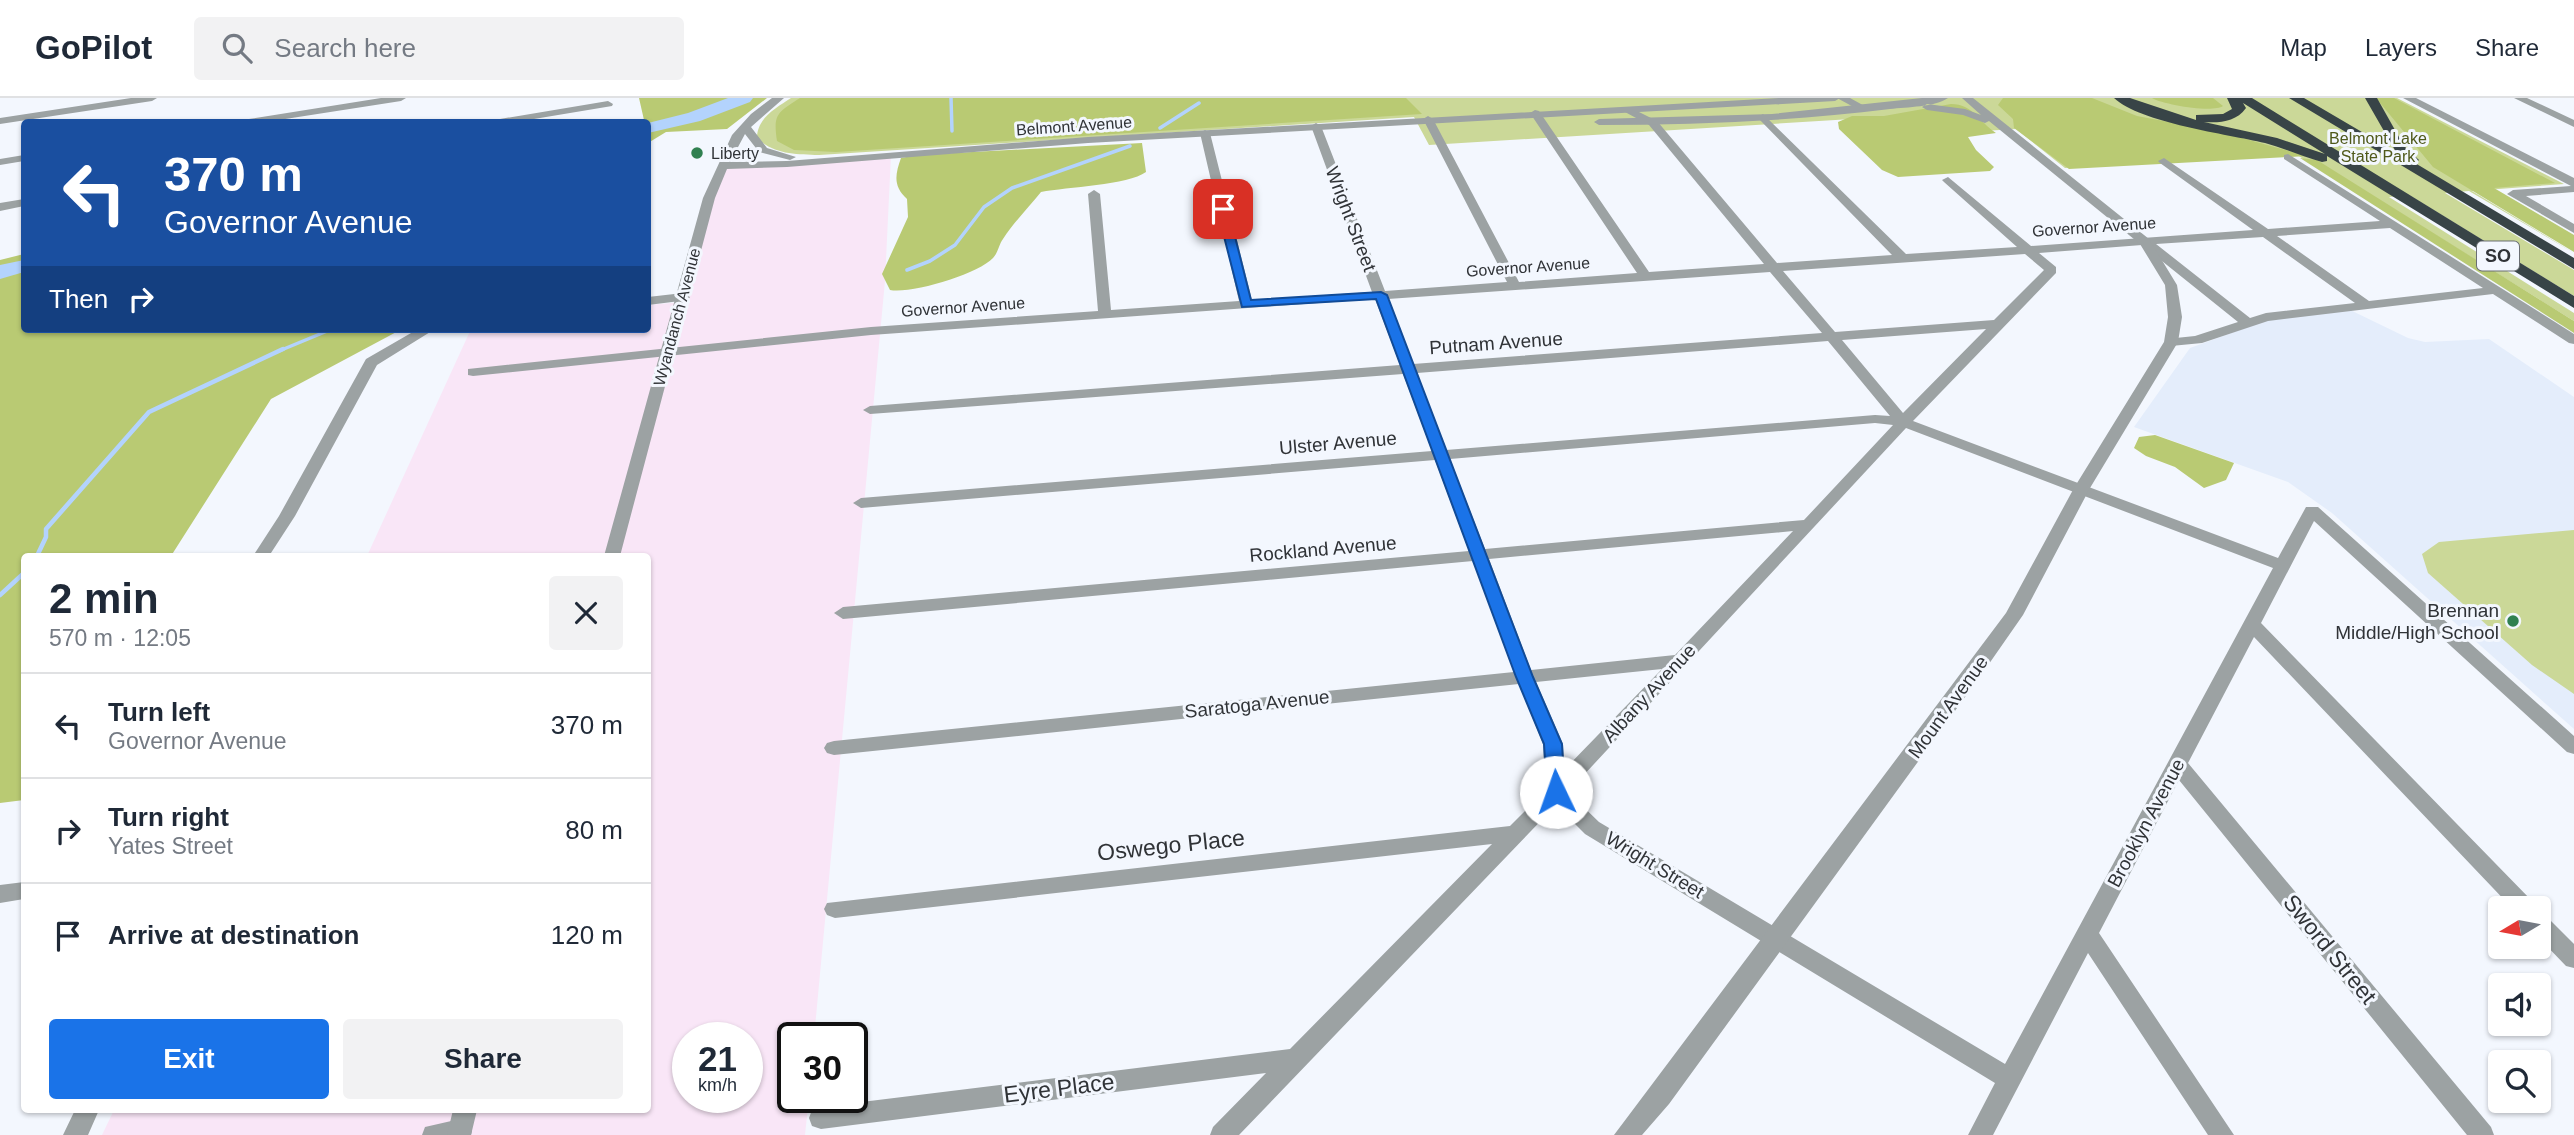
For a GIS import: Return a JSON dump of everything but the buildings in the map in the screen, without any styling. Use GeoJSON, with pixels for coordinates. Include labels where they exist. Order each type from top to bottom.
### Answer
{"type":"FeatureCollection","features":[{"type":"Feature","properties":{"kind":"highway"},"geometry":{"type":"LineString","coordinates":[[2120,98],[2162,117],[2308,152],[2421,209]]}},
{"type":"Feature","properties":{"kind":"highway"},"geometry":{"type":"LineString","coordinates":[[2136,98],[2166,112],[2211,118],[2228,117],[2239,112],[2239,106],[2233,98]]}},
{"type":"Feature","properties":{"kind":"highway","name":"SO"},"geometry":{"type":"LineString","coordinates":[[2243,98],[2574,303]]}},
{"type":"Feature","properties":{"kind":"highway","name":"SO"},"geometry":{"type":"LineString","coordinates":[[2295,98],[2574,264]]}},
{"type":"Feature","properties":{"kind":"highway"},"geometry":{"type":"LineString","coordinates":[[2371,98],[2402,151],[2475,205]]}},
{"type":"Feature","properties":{"kind":"street"},"geometry":{"type":"LineString","coordinates":[[0,121],[152,98]]}},
{"type":"Feature","properties":{"kind":"street"},"geometry":{"type":"LineString","coordinates":[[307,98],[307,118],[401,98]]}},
{"type":"Feature","properties":{"kind":"street","name":"Wyandanch Avenue"},"geometry":{"type":"LineString","coordinates":[[613,553],[709,198],[736,137],[779,98]]}},
{"type":"Feature","properties":{"kind":"street","name":"Belmont Avenue"},"geometry":{"type":"LineString","coordinates":[[722,166],[1428,119],[1537,117],[1835,98]]}},
{"type":"Feature","properties":{"kind":"street"},"geometry":{"type":"LineString","coordinates":[[1842,98],[1865,109]]}},
{"type":"Feature","properties":{"kind":"street","name":"Belmont Avenue"},"geometry":{"type":"LineString","coordinates":[[1537,117],[1653,123],[1865,109],[1943,98]]}},
{"type":"Feature","properties":{"kind":"street"},"geometry":{"type":"LineString","coordinates":[[1967,98],[2248,323]]}},
{"type":"Feature","properties":{"kind":"street"},"geometry":{"type":"LineString","coordinates":[[2408,98],[2574,183]]}},
{"type":"Feature","properties":{"kind":"street"},"geometry":{"type":"LineString","coordinates":[[2519,98],[2574,124]]}},
{"type":"Feature","properties":{"kind":"street"},"geometry":{"type":"LineString","coordinates":[[518,119],[608,104]]}},
{"type":"Feature","properties":{"kind":"street"},"geometry":{"type":"LineString","coordinates":[[1882,107],[1953,109],[2001,127]]}},
{"type":"Feature","properties":{"kind":"street"},"geometry":{"type":"LineString","coordinates":[[1629,110],[1653,123],[1903,422],[2282,565]]}},
{"type":"Feature","properties":{"kind":"street"},"geometry":{"type":"LineString","coordinates":[[1537,117],[1646,276]]}},
{"type":"Feature","properties":{"kind":"street"},"geometry":{"type":"LineString","coordinates":[[1763,117],[1902,258]]}},
{"type":"Feature","properties":{"kind":"street"},"geometry":{"type":"LineString","coordinates":[[1428,119],[1515,286]]}},
{"type":"Feature","properties":{"kind":"street","name":"Wright Street"},"geometry":{"type":"LineString","coordinates":[[1316,126],[1478,555],[1553,744],[1556,792],[1592,828],[2010,1079]]}},
{"type":"Feature","properties":{"kind":"street"},"geometry":{"type":"LineString","coordinates":[[745,127],[763,150],[821,161]]}},
{"type":"Feature","properties":{"kind":"street"},"geometry":{"type":"LineString","coordinates":[[1205,133],[1246,304]]}},
{"type":"Feature","properties":{"kind":"street"},"geometry":{"type":"LineString","coordinates":[[2288,158],[2574,340]]}},
{"type":"Feature","properties":{"kind":"street"},"geometry":{"type":"LineString","coordinates":[[0,162],[21,159]]}},
{"type":"Feature","properties":{"kind":"street"},"geometry":{"type":"LineString","coordinates":[[2164,161],[2365,304]]}},
{"type":"Feature","properties":{"kind":"street"},"geometry":{"type":"LineString","coordinates":[[1948,180],[2026,249]]}},
{"type":"Feature","properties":{"kind":"street"},"geometry":{"type":"LineString","coordinates":[[2574,189],[2513,194],[2574,229]]}},
{"type":"Feature","properties":{"kind":"street"},"geometry":{"type":"LineString","coordinates":[[1094,194],[1105,314]]}},
{"type":"Feature","properties":{"kind":"street"},"geometry":{"type":"LineString","coordinates":[[0,207],[21,204]]}},
{"type":"Feature","properties":{"kind":"street","name":"Governor Avenue"},"geometry":{"type":"LineString","coordinates":[[473,372],[871,331],[2393,224]]}},
{"type":"Feature","properties":{"kind":"street","name":"Mount Avenue"},"geometry":{"type":"LineString","coordinates":[[1626,1135],[1660,1096],[1779,938],[2014,615],[2082,488],[2171,342],[2175,317],[2171,285],[2145,242]]}},
{"type":"Feature","properties":{"kind":"street","name":"Albany Avenue"},"geometry":{"type":"LineString","coordinates":[[1222,1135],[1512,834],[1556,792],[1903,422],[2051,270],[2026,249]]}},
{"type":"Feature","properties":{"kind":"street"},"geometry":{"type":"LineString","coordinates":[[2171,342],[2197,340],[2266,317],[2496,290]]}},
{"type":"Feature","properties":{"kind":"street"},"geometry":{"type":"LineString","coordinates":[[651,301],[683,297]]}},
{"type":"Feature","properties":{"kind":"street","name":"Putnam Avenue"},"geometry":{"type":"LineString","coordinates":[[870,410],[2000,324]]}},
{"type":"Feature","properties":{"kind":"street"},"geometry":{"type":"LineString","coordinates":[[263,553],[287,516],[371,362],[421,333]]}},
{"type":"Feature","properties":{"kind":"street","name":"Ulster Avenue"},"geometry":{"type":"LineString","coordinates":[[861,503],[1875,419],[1903,422]]}},
{"type":"Feature","properties":{"kind":"street","name":"Brooklyn Avenue"},"geometry":{"type":"LineString","coordinates":[[1980,1135],[2312,510],[2574,747]]}},
{"type":"Feature","properties":{"kind":"street","name":"Rockland Avenue"},"geometry":{"type":"LineString","coordinates":[[843,613],[1808,525]]}},
{"type":"Feature","properties":{"kind":"street"},"geometry":{"type":"LineString","coordinates":[[2252,624],[2513,896]]}},
{"type":"Feature","properties":{"kind":"street","name":"Saratoga Avenue"},"geometry":{"type":"LineString","coordinates":[[834,748],[1679,661]]}},
{"type":"Feature","properties":{"kind":"street","name":"Sword Street"},"geometry":{"type":"LineString","coordinates":[[2177,764],[2482,1135]]}},
{"type":"Feature","properties":{"kind":"street","name":"Oswego Place"},"geometry":{"type":"LineString","coordinates":[[835,909],[1512,834]]}},
{"type":"Feature","properties":{"kind":"street"},"geometry":{"type":"LineString","coordinates":[[0,894],[21,891]]}},
{"type":"Feature","properties":{"kind":"street"},"geometry":{"type":"LineString","coordinates":[[2087,933],[2222,1135]]}},
{"type":"Feature","properties":{"kind":"street"},"geometry":{"type":"LineString","coordinates":[[2552,936],[2574,959]]}},
{"type":"Feature","properties":{"kind":"street","name":"Eyre Place"},"geometry":{"type":"LineString","coordinates":[[821,1118],[1296,1059]]}},
{"type":"Feature","properties":{"kind":"street"},"geometry":{"type":"LineString","coordinates":[[75,1135],[86,1113]]}},
{"type":"Feature","properties":{"kind":"street"},"geometry":{"type":"LineString","coordinates":[[435,1135],[461,1125]]}},
{"type":"Feature","properties":{"kind":"shaded area"},"geometry":{"type":"Polygon","coordinates":[[[891,155],[885,281],[816,1022],[777,1022],[777,1113],[807,1113],[805,1135],[102,1135],[113,1113],[651,1113],[651,553],[368,553],[469,333],[651,333],[651,305],[682,302],[722,166],[891,155]]]}},
{"type":"Feature","properties":{"kind":"shaded area","name":"Brennan Middle/High School"},"geometry":{"type":"Polygon","coordinates":[[[2344,307],[2408,338],[2425,342],[2489,339],[2574,397],[2574,729],[2332,513],[2288,482],[2134,427],[2190,348],[2267,320],[2344,307]]]}},
{"type":"Feature","properties":{"kind":"green space"},"geometry":{"type":"Polygon","coordinates":[[[639,98],[767,98],[727,129],[666,132],[651,141],[651,119],[644,119],[639,98]]]}},
{"type":"Feature","properties":{"kind":"green space","name":"Belmont Lake State Park"},"geometry":{"type":"Polygon","coordinates":[[[791,98],[2397,98],[2564,184],[2472,191],[2574,253],[2469,191],[2445,193],[2574,270],[2574,296],[2409,195],[2389,197],[2574,313],[2574,321],[2376,198],[2366,198],[2294,153],[2065,168],[2016,129],[1888,137],[1868,118],[1429,145],[1414,117],[819,155],[778,151],[757,138],[764,119],[791,98]]]}},
{"type":"Feature","properties":{"kind":"green space"},"geometry":{"type":"Polygon","coordinates":[[[800,98],[1406,98],[1422,114],[836,152],[794,150],[777,141],[778,115],[800,98]]]}},
{"type":"Feature","properties":{"kind":"green space"},"geometry":{"type":"Polygon","coordinates":[[[2003,98],[2092,98],[2137,116],[2217,131],[2307,156],[2069,169],[2014,128],[2013,119],[1998,105],[2003,98]]]}},
{"type":"Feature","properties":{"kind":"green space"},"geometry":{"type":"Polygon","coordinates":[[[2152,98],[2213,98],[2223,106],[2209,109],[2188,107],[2152,98]]]}},
{"type":"Feature","properties":{"kind":"green space"},"geometry":{"type":"Polygon","coordinates":[[[2376,98],[2394,98],[2555,183],[2494,188],[2574,235],[2574,252],[2433,167],[2376,98]]]}},
{"type":"Feature","properties":{"kind":"green space"},"geometry":{"type":"Polygon","coordinates":[[[1951,104],[1970,110],[1996,133],[1968,137],[1976,150],[1994,167],[1990,171],[1898,177],[1882,170],[1839,129],[1838,122],[1852,116],[1884,116],[1951,104]]]}},
{"type":"Feature","properties":{"kind":"green space"},"geometry":{"type":"Polygon","coordinates":[[[1142,143],[1146,172],[1112,183],[1041,192],[1007,233],[995,256],[985,264],[960,276],[928,286],[890,290],[882,274],[908,217],[907,199],[897,185],[897,170],[901,158],[1142,143]]]}},
{"type":"Feature","properties":{"kind":"green space"},"geometry":{"type":"Polygon","coordinates":[[[2300,158],[2317,160],[2574,321],[2574,333],[2300,158]]]}},
{"type":"Feature","properties":{"kind":"green space"},"geometry":{"type":"Polygon","coordinates":[[[21,255],[21,333],[395,333],[271,399],[173,553],[21,553],[21,800],[0,803],[0,260],[21,255]]]}},
{"type":"Feature","properties":{"kind":"green space"},"geometry":{"type":"Polygon","coordinates":[[[2155,435],[2234,463],[2226,480],[2204,488],[2175,467],[2146,456],[2134,448],[2139,437],[2155,435]]]}},
{"type":"Feature","properties":{"kind":"green space"},"geometry":{"type":"Polygon","coordinates":[[[2574,530],[2574,694],[2532,665],[2428,573],[2422,554],[2439,542],[2574,530]]]}},
{"type":"Feature","properties":{"kind":"waterway"},"geometry":{"type":"LineString","coordinates":[[651,127],[694,117],[744,98]]}},
{"type":"Feature","properties":{"kind":"waterway"},"geometry":{"type":"LineString","coordinates":[[951,98],[952,131]]}},
{"type":"Feature","properties":{"kind":"waterway"},"geometry":{"type":"LineString","coordinates":[[1160,128],[1199,103]]}},
{"type":"Feature","properties":{"kind":"waterway"},"geometry":{"type":"LineString","coordinates":[[907,270],[930,261],[955,245],[984,207],[1012,188],[1130,146]]}},
{"type":"Feature","properties":{"kind":"waterway"},"geometry":{"type":"LineString","coordinates":[[0,272],[21,267]]}},
{"type":"Feature","properties":{"kind":"waterway"},"geometry":{"type":"LineString","coordinates":[[279,351],[322,333]]}},
{"type":"Feature","properties":{"kind":"waterway"},"geometry":{"type":"LineString","coordinates":[[38,553],[46,537],[46,529],[149,412],[283,349]]}},
{"type":"Feature","properties":{"kind":"waterway"},"geometry":{"type":"LineString","coordinates":[[0,595],[21,576]]}},
{"type":"Feature","properties":{"kind":"place","name":"Liberty"},"geometry":{"type":"Point","coordinates":[697,153]}},
{"type":"Feature","properties":{"kind":"place","name":"Brennan Middle/High School"},"geometry":{"type":"Point","coordinates":[2513,621]}},
{"type":"Feature","properties":{"kind":"route"},"geometry":{"type":"LineString","coordinates":[[1223,209],[1246,304],[1381,295],[1525,677],[1553,744],[1556,792]]}}]}
